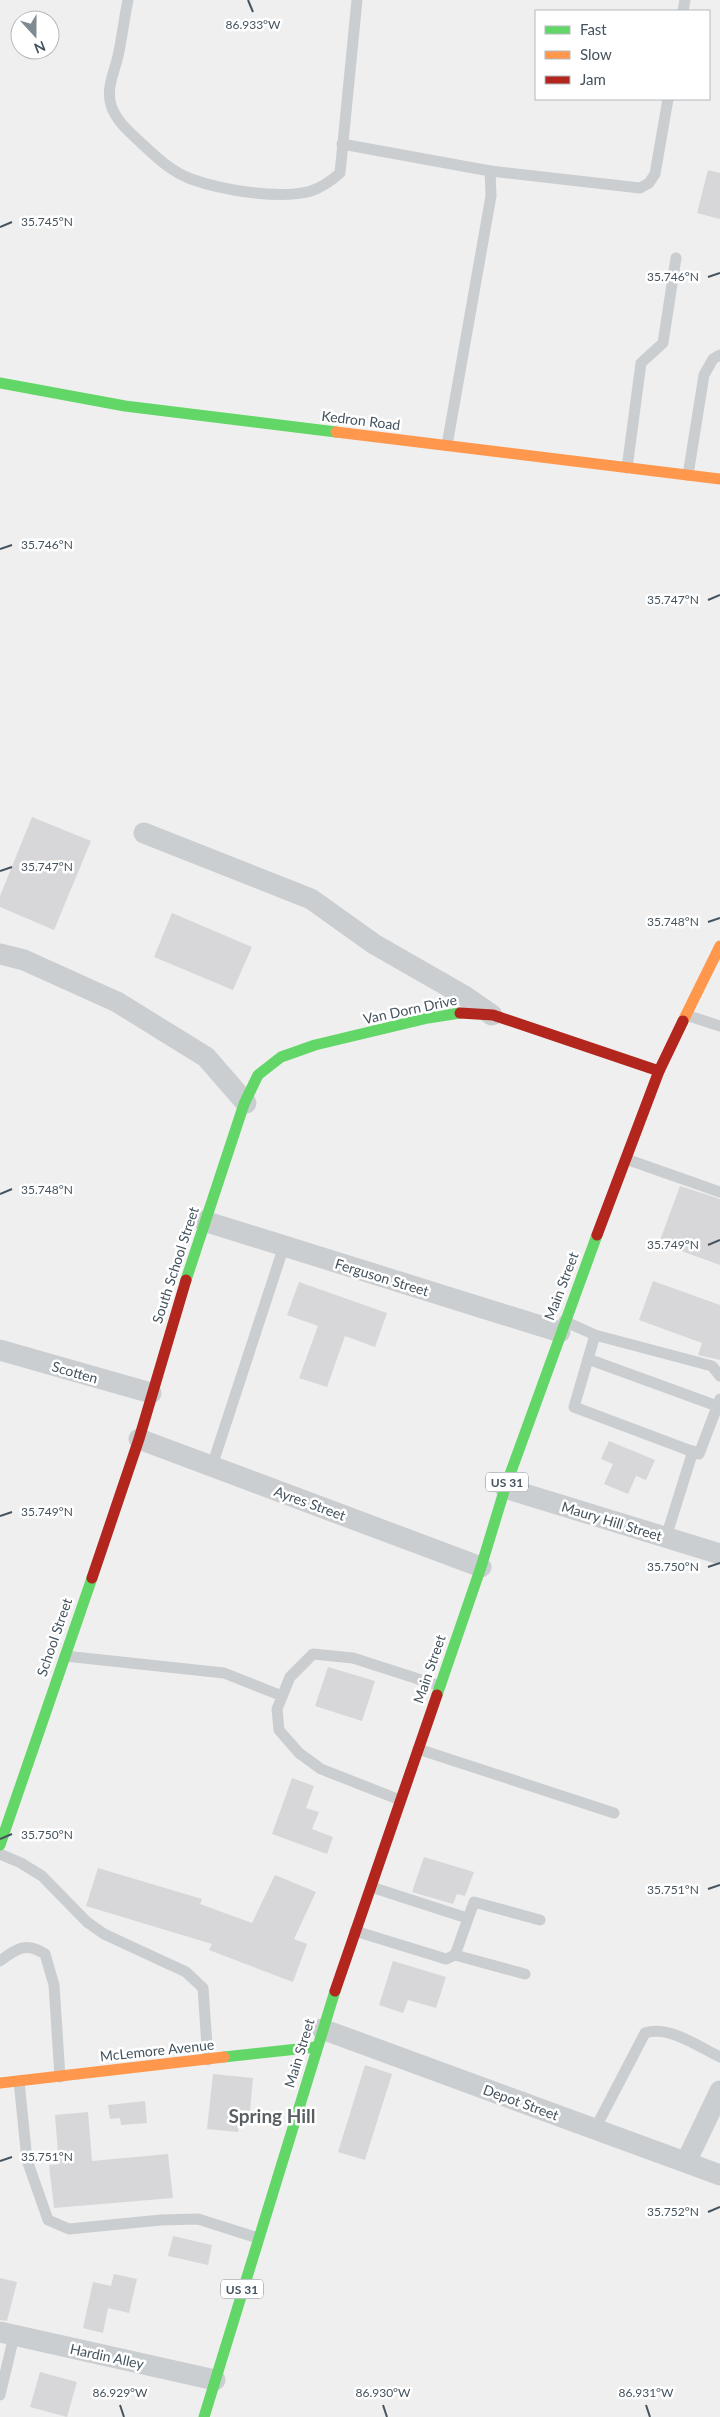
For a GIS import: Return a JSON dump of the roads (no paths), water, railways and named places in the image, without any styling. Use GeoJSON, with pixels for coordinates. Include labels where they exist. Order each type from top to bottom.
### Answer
{"type":"FeatureCollection","features":[{"type":"Feature","properties":{"kind":"main road","name":"Kedron Road"},"geometry":{"type":"LineString","coordinates":[[0,383],[125,406],[720,479]]}},
{"type":"Feature","properties":{"kind":"main road","name":"Main Street"},"geometry":{"type":"LineString","coordinates":[[204,2417],[319,2038],[481,1567],[504,1488],[562,1327],[659,1071],[720,946]]}},
{"type":"Feature","properties":{"kind":"main road","name":"Van Dorn Drive"},"geometry":{"type":"LineString","coordinates":[[246,1102],[257,1076],[267,1066],[286,1056],[444,1014],[473,1012],[493,1015],[659,1071]]}},
{"type":"Feature","properties":{"kind":"main road","name":"South School Street"},"geometry":{"type":"LineString","coordinates":[[139,1439],[151,1393],[204,1221],[246,1102]]}},
{"type":"Feature","properties":{"kind":"main road","name":"School Street"},"geometry":{"type":"LineString","coordinates":[[0,1845],[63,1656],[139,1439]]}},
{"type":"Feature","properties":{"kind":"main road","name":"McLemore Avenue"},"geometry":{"type":"LineString","coordinates":[[0,2084],[208,2060],[319,2038]]}},
{"type":"Feature","properties":{"kind":"street"},"geometry":{"type":"LineString","coordinates":[[144,833],[311,899],[374,944],[463,995],[493,1015]]}},
{"type":"Feature","properties":{"kind":"street"},"geometry":{"type":"LineString","coordinates":[[0,954],[24,960],[117,1002],[206,1057],[246,1102]]}},
{"type":"Feature","properties":{"kind":"street","name":"Ferguson Street"},"geometry":{"type":"LineString","coordinates":[[204,1221],[562,1327]]}},
{"type":"Feature","properties":{"kind":"street","name":"Scotten"},"geometry":{"type":"LineString","coordinates":[[0,1350],[151,1393]]}},
{"type":"Feature","properties":{"kind":"street","name":"Ayres Street"},"geometry":{"type":"LineString","coordinates":[[139,1439],[481,1567]]}},
{"type":"Feature","properties":{"kind":"street","name":"Maury Hill Street"},"geometry":{"type":"LineString","coordinates":[[504,1488],[720,1554]]}},
{"type":"Feature","properties":{"kind":"street","name":"Depot Street"},"geometry":{"type":"LineString","coordinates":[[319,2038],[596,2129],[720,2175]]}},
{"type":"Feature","properties":{"kind":"street"},"geometry":{"type":"LineString","coordinates":[[686,2162],[720,2091]]}},
{"type":"Feature","properties":{"kind":"street","name":"Hardin Alley"},"geometry":{"type":"LineString","coordinates":[[7,2334],[215,2380]]}},
{"type":"Feature","properties":{"kind":"lane"},"geometry":{"type":"LineString","coordinates":[[128,0],[118,57],[110,86],[111,104],[115,114],[130,133],[164,164],[190,178],[236,190],[280,194],[311,191],[329,183],[340,173],[357,0]]}},
{"type":"Feature","properties":{"kind":"lane"},"geometry":{"type":"LineString","coordinates":[[342,144],[490,171],[640,188],[649,183],[655,174],[668,100]]}},
{"type":"Feature","properties":{"kind":"lane"},"geometry":{"type":"LineString","coordinates":[[447,445],[491,196],[490,171]]}},
{"type":"Feature","properties":{"kind":"lane"},"geometry":{"type":"LineString","coordinates":[[627,468],[641,363],[663,343],[676,258]]}},
{"type":"Feature","properties":{"kind":"lane"},"geometry":{"type":"LineString","coordinates":[[688,475],[704,375],[713,359],[720,355]]}},
{"type":"Feature","properties":{"kind":"lane"},"geometry":{"type":"LineString","coordinates":[[686,1015],[720,1026]]}},
{"type":"Feature","properties":{"kind":"lane"},"geometry":{"type":"LineString","coordinates":[[626,1159],[720,1192]]}},
{"type":"Feature","properties":{"kind":"lane"},"geometry":{"type":"LineString","coordinates":[[212,1466],[284,1246]]}},
{"type":"Feature","properties":{"kind":"lane"},"geometry":{"type":"LineString","coordinates":[[562,1327],[712,1366],[720,1376]]}},
{"type":"Feature","properties":{"kind":"lane"},"geometry":{"type":"LineString","coordinates":[[588,1359],[718,1403],[699,1454],[574,1407],[588,1359],[595,1335]]}},
{"type":"Feature","properties":{"kind":"lane"},"geometry":{"type":"LineString","coordinates":[[666,1537],[693,1451]]}},
{"type":"Feature","properties":{"kind":"lane"},"geometry":{"type":"LineString","coordinates":[[400,1800],[321,1769],[299,1753],[279,1730],[277,1709],[290,1677],[313,1654],[354,1658],[440,1686]]}},
{"type":"Feature","properties":{"kind":"lane"},"geometry":{"type":"LineString","coordinates":[[63,1656],[224,1674],[282,1696]]}},
{"type":"Feature","properties":{"kind":"lane"},"geometry":{"type":"LineString","coordinates":[[418,1749],[614,1813]]}},
{"type":"Feature","properties":{"kind":"lane"},"geometry":{"type":"LineString","coordinates":[[0,1854],[21,1863],[42,1876],[87,1922],[104,1934],[186,1972],[203,1988],[208,2060]]}},
{"type":"Feature","properties":{"kind":"lane"},"geometry":{"type":"LineString","coordinates":[[370,1887],[467,1918]]}},
{"type":"Feature","properties":{"kind":"lane"},"geometry":{"type":"LineString","coordinates":[[455,1955],[474,1902],[540,1920]]}},
{"type":"Feature","properties":{"kind":"lane"},"geometry":{"type":"LineString","coordinates":[[355,1931],[446,1959],[455,1955],[525,1974]]}},
{"type":"Feature","properties":{"kind":"lane"},"geometry":{"type":"LineString","coordinates":[[0,1961],[17,1948],[34,1947],[45,1954],[54,1985],[60,2077]]}},
{"type":"Feature","properties":{"kind":"lane"},"geometry":{"type":"LineString","coordinates":[[596,2129],[645,2033],[654,2030],[668,2033],[720,2057]]}},
{"type":"Feature","properties":{"kind":"lane"},"geometry":{"type":"LineString","coordinates":[[19,2081],[27,2160],[48,2220],[69,2229],[161,2220],[198,2219],[258,2238]]}},
{"type":"Feature","properties":{"kind":"lane"},"geometry":{"type":"LineString","coordinates":[[0,2395],[7,2334]]}},
{"type":"Feature","properties":{"kind":"district","name":"Spring Hill"},"geometry":{"type":"Point","coordinates":[272,2115]}}]}
